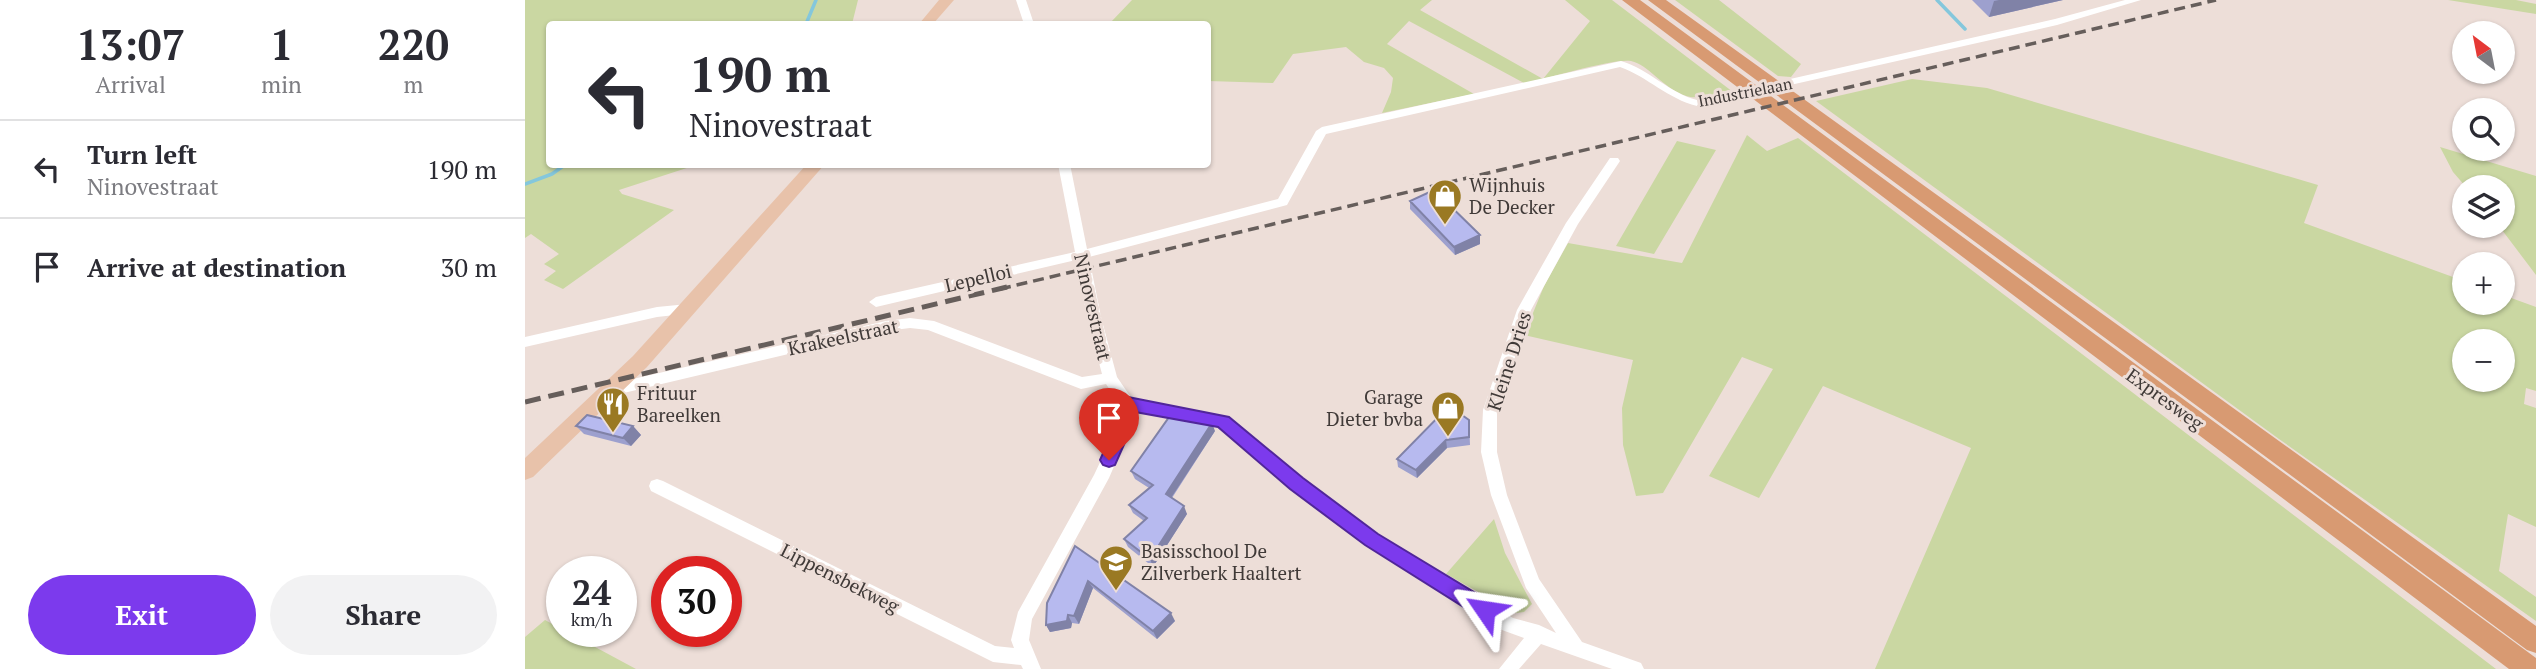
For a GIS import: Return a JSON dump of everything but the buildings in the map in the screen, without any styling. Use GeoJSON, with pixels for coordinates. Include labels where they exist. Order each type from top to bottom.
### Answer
{"type":"FeatureCollection","features":[{"type":"Feature","properties":{"kind":"highway","name":"Expresweg"},"geometry":{"type":"LineString","coordinates":[[1630,0],[2530,669]]}},
{"type":"Feature","properties":{"kind":"highway","name":"Expresweg"},"geometry":{"type":"LineString","coordinates":[[1656,0],[2536,641]]}},
{"type":"Feature","properties":{"kind":"main road"},"geometry":{"type":"LineString","coordinates":[[929,21],[947,0]]}},
{"type":"Feature","properties":{"kind":"main road"},"geometry":{"type":"LineString","coordinates":[[525,471],[652,348],[813,168]]}},
{"type":"Feature","properties":{"kind":"street"},"geometry":{"type":"LineString","coordinates":[[1021,0],[1028,21]]}},
{"type":"Feature","properties":{"kind":"street","name":"Industrielaan"},"geometry":{"type":"LineString","coordinates":[[1322,131],[1621,64],[1638,68],[1683,101],[1697,103],[2057,22],[2136,0]]}},
{"type":"Feature","properties":{"kind":"street","name":"Lepelloi"},"geometry":{"type":"LineString","coordinates":[[876,302],[1080,255],[1283,202],[1322,131]]}},
{"type":"Feature","properties":{"kind":"street","name":"Kleine Dries"},"geometry":{"type":"LineString","coordinates":[[1577,649],[1532,583],[1499,495],[1489,452],[1490,410],[1524,310],[1572,223],[1614,161]]}},
{"type":"Feature","properties":{"kind":"street","name":"Ninovestraat"},"geometry":{"type":"LineString","coordinates":[[1065,168],[1080,255],[1110,378],[1128,404]]}},
{"type":"Feature","properties":{"kind":"street"},"geometry":{"type":"LineString","coordinates":[[525,342],[657,312],[688,309]]}},
{"type":"Feature","properties":{"kind":"street","name":"Krakeelstraat"},"geometry":{"type":"LineString","coordinates":[[611,390],[886,326],[910,323],[929,325],[1080,383],[1110,378]]}},
{"type":"Feature","properties":{"kind":"street"},"geometry":{"type":"LineString","coordinates":[[1030,663],[1020,640],[1024,618],[1101,478],[1126,422],[1128,404],[1223,421],[1297,484],[1372,539],[1508,624],[1635,669]]}},
{"type":"Feature","properties":{"kind":"street","name":"Lippensbekweg"},"geometry":{"type":"LineString","coordinates":[[657,486],[983,649],[998,662],[1030,663]]}},
{"type":"Feature","properties":{"kind":"street"},"geometry":{"type":"LineString","coordinates":[[1508,669],[1539,633]]}},
{"type":"Feature","properties":{"kind":"green space"},"geometry":{"type":"Polygon","coordinates":[[[525,0],[858,0],[853,21],[546,21],[546,168],[687,168],[619,190],[622,194],[674,210],[563,289],[544,280],[556,271],[544,264],[559,254],[531,234],[525,238],[525,0]]]}},
{"type":"Feature","properties":{"kind":"green space"},"geometry":{"type":"Polygon","coordinates":[[[1132,0],[1432,0],[1420,10],[1543,79],[1524,83],[1409,21],[1387,44],[1474,94],[1382,113],[1391,92],[1393,78],[1384,68],[1364,62],[1346,47],[1293,54],[1273,83],[1211,81],[1211,21],[1112,21],[1132,0]]]}},
{"type":"Feature","properties":{"kind":"green space"},"geometry":{"type":"Polygon","coordinates":[[[1565,0],[1612,0],[1733,92],[1699,98],[1682,95],[1643,66],[1631,61],[1579,69],[1543,79],[1590,21],[1565,0]]]}},
{"type":"Feature","properties":{"kind":"green space"},"geometry":{"type":"Polygon","coordinates":[[[1675,0],[1719,0],[1801,64],[1791,77],[1778,76],[1675,0]]]}},
{"type":"Feature","properties":{"kind":"green space"},"geometry":{"type":"Polygon","coordinates":[[[2448,0],[2516,0],[2536,4],[2536,14],[2448,0]]]}},
{"type":"Feature","properties":{"kind":"green space"},"geometry":{"type":"Polygon","coordinates":[[[1912,79],[1987,88],[2318,185],[2304,223],[2452,277],[2452,315],[2515,315],[2515,299],[2536,307],[2536,391],[2526,388],[2524,404],[2536,408],[2536,527],[2508,514],[2499,571],[2536,597],[2536,621],[2279,439],[1816,101],[1912,79]]]}},
{"type":"Feature","properties":{"kind":"green space"},"geometry":{"type":"Polygon","coordinates":[[[1747,135],[1767,151],[1798,138],[2496,669],[1875,669],[1971,448],[1823,386],[1759,498],[1709,476],[1773,369],[1742,357],[1663,493],[1636,496],[1623,445],[1622,408],[1633,360],[1524,335],[1544,286],[1568,243],[1682,263],[1747,135]]]}},
{"type":"Feature","properties":{"kind":"green space"},"geometry":{"type":"Polygon","coordinates":[[[1677,141],[1716,150],[1654,254],[1616,246],[1677,141]]]}},
{"type":"Feature","properties":{"kind":"green space"},"geometry":{"type":"Polygon","coordinates":[[[2440,147],[2452,151],[2452,161],[2486,161],[2536,176],[2536,275],[2508,238],[2515,238],[2515,175],[2456,175],[2440,147]]]}},
{"type":"Feature","properties":{"kind":"green space"},"geometry":{"type":"Polygon","coordinates":[[[1494,519],[1505,553],[1532,604],[1524,612],[1516,613],[1446,574],[1494,519]]]}},
{"type":"Feature","properties":{"kind":"green space"},"geometry":{"type":"Polygon","coordinates":[[[545,620],[546,647],[595,647],[636,669],[525,669],[525,637],[545,620]]]}},
{"type":"Feature","properties":{"kind":"waterway"},"geometry":{"type":"LineString","coordinates":[[807,21],[816,0]]}},
{"type":"Feature","properties":{"kind":"waterway"},"geometry":{"type":"LineString","coordinates":[[1937,0],[1965,29]]}},
{"type":"Feature","properties":{"kind":"waterway"},"geometry":{"type":"LineString","coordinates":[[525,184],[560,168]]}},
{"type":"Feature","properties":{"kind":"railway"},"geometry":{"type":"LineString","coordinates":[[1000,289],[2216,0]]}},
{"type":"Feature","properties":{"kind":"railway"},"geometry":{"type":"LineString","coordinates":[[525,402],[1007,287]]}},
{"type":"Feature","properties":{"kind":"place","name":"Wijnhuis De Decker"},"geometry":{"type":"Point","coordinates":[1445,226]}},
{"type":"Feature","properties":{"kind":"place","name":"Frituur Bareelken"},"geometry":{"type":"Point","coordinates":[613,434]}},
{"type":"Feature","properties":{"kind":"place","name":"Garage Dieter bvba"},"geometry":{"type":"Point","coordinates":[1448,438]}},
{"type":"Feature","properties":{"kind":"place","name":"Basisschool De Zilverberk Haaltert"},"geometry":{"type":"Point","coordinates":[1116,592]}},
{"type":"Feature","properties":{"kind":"route"},"geometry":{"type":"LineString","coordinates":[[1109,460],[1126,422],[1128,404],[1223,421],[1297,484],[1372,539],[1485,610]]}}]}
